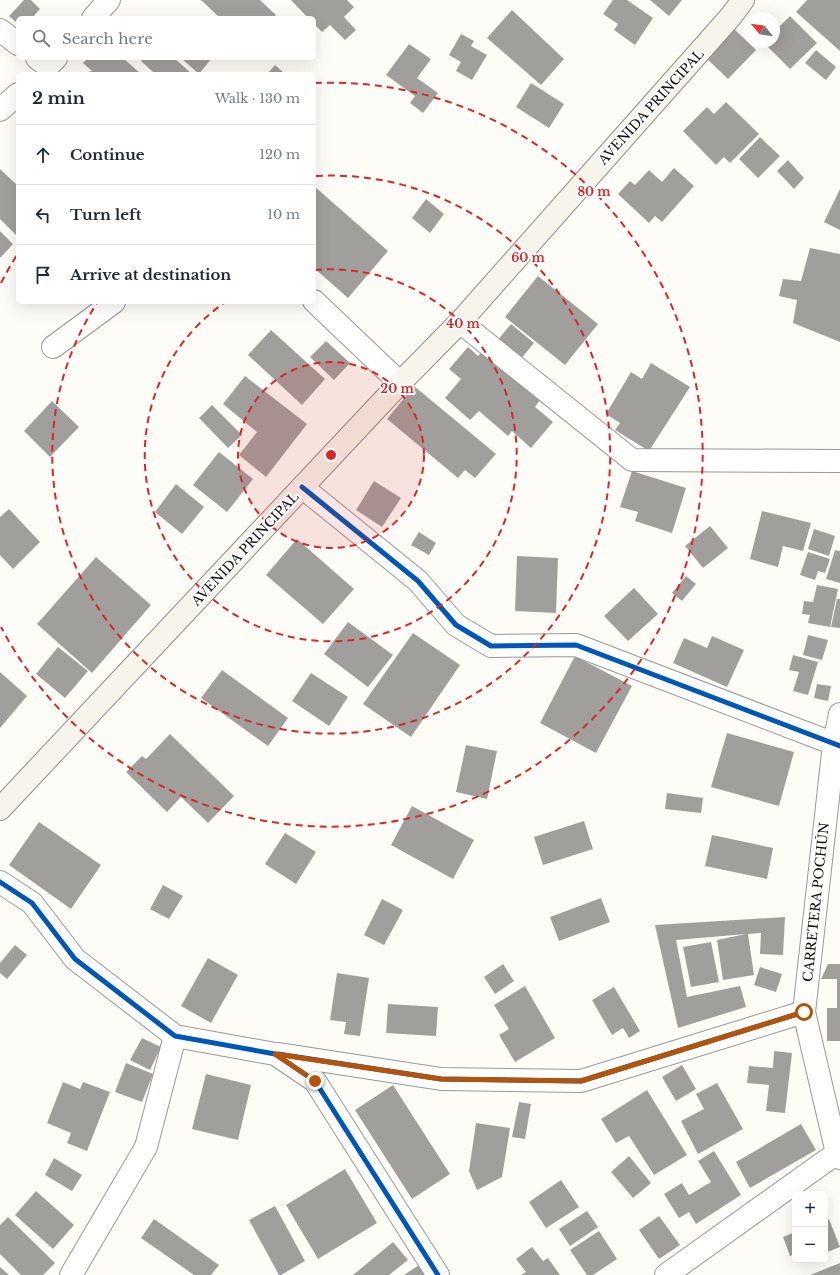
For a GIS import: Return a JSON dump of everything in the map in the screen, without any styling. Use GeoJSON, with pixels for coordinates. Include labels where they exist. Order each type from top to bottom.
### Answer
{"type":"FeatureCollection","features":[{"type":"Feature","properties":{"kind":"main road","name":"AVENIDA PRINCIPAL"},"geometry":{"type":"LineString","coordinates":[[0,809],[400,383],[460,322],[732,15],[743,0]]}},
{"type":"Feature","properties":{"kind":"street"},"geometry":{"type":"LineString","coordinates":[[95,16],[109,0]]}},
{"type":"Feature","properties":{"kind":"street"},"geometry":{"type":"LineString","coordinates":[[0,30],[16,42]]}},
{"type":"Feature","properties":{"kind":"street"},"geometry":{"type":"LineString","coordinates":[[0,110],[16,96]]}},
{"type":"Feature","properties":{"kind":"street"},"geometry":{"type":"LineString","coordinates":[[316,303],[400,383]]}},
{"type":"Feature","properties":{"kind":"street"},"geometry":{"type":"LineString","coordinates":[[53,347],[111,304]]}},
{"type":"Feature","properties":{"kind":"street"},"geometry":{"type":"LineString","coordinates":[[460,322],[632,460],[840,461]]}},
{"type":"Feature","properties":{"kind":"street"},"geometry":{"type":"LineString","coordinates":[[302,487],[418,581],[456,625],[491,646],[576,645],[837,745]]}},
{"type":"Feature","properties":{"kind":"street","name":"CARRETERA POCHÚN"},"geometry":{"type":"LineString","coordinates":[[839,1155],[804,1012],[840,714]]}},
{"type":"Feature","properties":{"kind":"street"},"geometry":{"type":"LineString","coordinates":[[0,882],[32,903],[75,959],[175,1036],[275,1054],[441,1079],[581,1081],[804,1012]]}},
{"type":"Feature","properties":{"kind":"street"},"geometry":{"type":"LineString","coordinates":[[70,1275],[146,1147],[175,1036]]}},
{"type":"Feature","properties":{"kind":"street"},"geometry":{"type":"LineString","coordinates":[[275,1054],[315,1081],[438,1275]]}},
{"type":"Feature","properties":{"kind":"street"},"geometry":{"type":"LineString","coordinates":[[666,1275],[839,1155]]}},
{"type":"Feature","properties":{"kind":"building"},"geometry":{"type":"Polygon","coordinates":[[[24,0],[31,0],[40,9],[34,16],[16,16],[16,22],[9,16],[24,0]]]}},
{"type":"Feature","properties":{"kind":"building"},"geometry":{"type":"Polygon","coordinates":[[[201,0],[260,0],[276,15],[275,16],[218,16],[201,0]]]}},
{"type":"Feature","properties":{"kind":"building"},"geometry":{"type":"Polygon","coordinates":[[[291,0],[347,0],[354,7],[344,17],[356,30],[345,40],[330,25],[322,32],[316,26],[316,16],[306,16],[291,0]]]}},
{"type":"Feature","properties":{"kind":"building"},"geometry":{"type":"Polygon","coordinates":[[[613,0],[627,0],[653,18],[635,45],[614,30],[618,24],[603,14],[613,0]]]}},
{"type":"Feature","properties":{"kind":"building"},"geometry":{"type":"Polygon","coordinates":[[[650,0],[682,0],[669,16],[650,0]]]}},
{"type":"Feature","properties":{"kind":"building"},"geometry":{"type":"Polygon","coordinates":[[[807,0],[840,0],[840,51],[796,12],[807,0]]]}},
{"type":"Feature","properties":{"kind":"building"},"geometry":{"type":"Polygon","coordinates":[[[512,10],[564,59],[541,85],[487,38],[512,10]]]}},
{"type":"Feature","properties":{"kind":"building"},"geometry":{"type":"Polygon","coordinates":[[[790,16],[817,43],[790,69],[769,48],[780,48],[780,26],[790,16]]]}},
{"type":"Feature","properties":{"kind":"building"},"geometry":{"type":"Polygon","coordinates":[[[731,26],[744,38],[744,48],[754,48],[756,50],[728,79],[703,55],[731,26]]]}},
{"type":"Feature","properties":{"kind":"building"},"geometry":{"type":"Polygon","coordinates":[[[461,34],[474,41],[471,46],[487,55],[472,80],[456,71],[461,62],[449,55],[461,34]]]}},
{"type":"Feature","properties":{"kind":"building"},"geometry":{"type":"Polygon","coordinates":[[[409,44],[431,59],[417,78],[438,93],[423,113],[410,103],[415,96],[386,75],[409,44]]]}},
{"type":"Feature","properties":{"kind":"building"},"geometry":{"type":"Polygon","coordinates":[[[816,50],[836,67],[826,80],[805,63],[816,50]]]}},
{"type":"Feature","properties":{"kind":"building"},"geometry":{"type":"Polygon","coordinates":[[[86,60],[125,60],[139,72],[88,72],[92,71],[83,63],[86,60]]]}},
{"type":"Feature","properties":{"kind":"building"},"geometry":{"type":"Polygon","coordinates":[[[176,60],[190,72],[153,72],[141,61],[176,60]]]}},
{"type":"Feature","properties":{"kind":"building"},"geometry":{"type":"Polygon","coordinates":[[[183,60],[210,60],[201,72],[197,72],[183,60]]]}},
{"type":"Feature","properties":{"kind":"building"},"geometry":{"type":"Polygon","coordinates":[[[275,65],[283,72],[269,72],[275,65]]]}},
{"type":"Feature","properties":{"kind":"building"},"geometry":{"type":"Polygon","coordinates":[[[531,83],[564,104],[549,128],[516,107],[531,83]]]}},
{"type":"Feature","properties":{"kind":"building"},"geometry":{"type":"Polygon","coordinates":[[[726,102],[759,134],[730,163],[724,157],[716,165],[683,131],[707,107],[714,114],[726,102]]]}},
{"type":"Feature","properties":{"kind":"building"},"geometry":{"type":"Polygon","coordinates":[[[760,137],[780,156],[758,178],[739,159],[760,137]]]}},
{"type":"Feature","properties":{"kind":"building"},"geometry":{"type":"Polygon","coordinates":[[[788,160],[804,178],[794,189],[777,171],[788,160]]]}},
{"type":"Feature","properties":{"kind":"building"},"geometry":{"type":"Polygon","coordinates":[[[674,168],[694,186],[662,222],[655,216],[649,223],[618,194],[630,181],[635,185],[649,170],[662,182],[674,168]]]}},
{"type":"Feature","properties":{"kind":"building"},"geometry":{"type":"Polygon","coordinates":[[[0,169],[16,184],[16,235],[0,219],[0,169]]]}},
{"type":"Feature","properties":{"kind":"building"},"geometry":{"type":"Polygon","coordinates":[[[316,188],[388,251],[348,298],[316,270],[316,188]]]}},
{"type":"Feature","properties":{"kind":"building"},"geometry":{"type":"Polygon","coordinates":[[[840,189],[840,230],[824,222],[840,189]]]}},
{"type":"Feature","properties":{"kind":"building"},"geometry":{"type":"Polygon","coordinates":[[[426,199],[444,214],[430,233],[412,218],[426,199]]]}},
{"type":"Feature","properties":{"kind":"building"},"geometry":{"type":"Polygon","coordinates":[[[0,231],[13,244],[0,258],[0,231]]]}},
{"type":"Feature","properties":{"kind":"building"},"geometry":{"type":"Polygon","coordinates":[[[810,248],[840,254],[840,342],[793,323],[797,300],[779,296],[783,279],[801,281],[810,248]]]}},
{"type":"Feature","properties":{"kind":"building"},"geometry":{"type":"Polygon","coordinates":[[[538,276],[598,324],[565,365],[505,317],[538,276]]]}},
{"type":"Feature","properties":{"kind":"building"},"geometry":{"type":"Polygon","coordinates":[[[511,324],[534,343],[520,360],[497,341],[511,324]]]}},
{"type":"Feature","properties":{"kind":"building"},"geometry":{"type":"Polygon","coordinates":[[[271,330],[325,379],[302,405],[248,355],[271,330]]]}},
{"type":"Feature","properties":{"kind":"building"},"geometry":{"type":"Polygon","coordinates":[[[326,341],[350,363],[334,380],[310,357],[326,341]]]}},
{"type":"Feature","properties":{"kind":"building"},"geometry":{"type":"Polygon","coordinates":[[[468,347],[478,356],[483,350],[540,400],[535,407],[553,422],[531,448],[512,431],[508,436],[479,411],[470,420],[445,398],[461,379],[449,369],[468,347]]]}},
{"type":"Feature","properties":{"kind":"building"},"geometry":{"type":"Polygon","coordinates":[[[651,363],[690,387],[649,451],[615,430],[620,423],[606,414],[631,372],[642,379],[651,363]]]}},
{"type":"Feature","properties":{"kind":"building"},"geometry":{"type":"Polygon","coordinates":[[[245,376],[307,424],[266,477],[239,455],[257,432],[223,404],[245,376]]]}},
{"type":"Feature","properties":{"kind":"building"},"geometry":{"type":"Polygon","coordinates":[[[414,386],[496,454],[475,478],[465,470],[458,478],[387,419],[414,386]]]}},
{"type":"Feature","properties":{"kind":"building"},"geometry":{"type":"Polygon","coordinates":[[[52,401],[79,427],[50,457],[24,431],[52,401]]]}},
{"type":"Feature","properties":{"kind":"building"},"geometry":{"type":"Polygon","coordinates":[[[212,405],[242,435],[228,448],[199,418],[212,405]]]}},
{"type":"Feature","properties":{"kind":"building"},"geometry":{"type":"Polygon","coordinates":[[[219,452],[253,479],[227,512],[193,485],[219,452]]]}},
{"type":"Feature","properties":{"kind":"building"},"geometry":{"type":"Polygon","coordinates":[[[632,471],[686,488],[672,533],[635,521],[638,512],[620,507],[632,471]]]}},
{"type":"Feature","properties":{"kind":"building"},"geometry":{"type":"Polygon","coordinates":[[[374,481],[401,498],[382,527],[356,510],[374,481]]]}},
{"type":"Feature","properties":{"kind":"building"},"geometry":{"type":"Polygon","coordinates":[[[176,484],[204,507],[182,534],[155,512],[176,484]]]}},
{"type":"Feature","properties":{"kind":"building"},"geometry":{"type":"Polygon","coordinates":[[[9,509],[40,542],[13,569],[0,555],[0,517],[9,509]]]}},
{"type":"Feature","properties":{"kind":"building"},"geometry":{"type":"Polygon","coordinates":[[[762,511],[811,523],[803,551],[783,546],[778,567],[750,559],[762,511]]]}},
{"type":"Feature","properties":{"kind":"building"},"geometry":{"type":"Polygon","coordinates":[[[710,526],[728,548],[703,568],[685,546],[710,526]]]}},
{"type":"Feature","properties":{"kind":"building"},"geometry":{"type":"Polygon","coordinates":[[[814,529],[835,536],[829,556],[808,549],[814,529]]]}},
{"type":"Feature","properties":{"kind":"building"},"geometry":{"type":"Polygon","coordinates":[[[419,532],[436,543],[429,555],[411,545],[419,532]]]}},
{"type":"Feature","properties":{"kind":"building"},"geometry":{"type":"Polygon","coordinates":[[[297,539],[354,589],[323,624],[266,575],[297,539]]]}},
{"type":"Feature","properties":{"kind":"building"},"geometry":{"type":"Polygon","coordinates":[[[835,550],[840,551],[840,583],[826,579],[835,550]]]}},
{"type":"Feature","properties":{"kind":"building"},"geometry":{"type":"Polygon","coordinates":[[[808,552],[830,559],[825,573],[818,571],[815,580],[800,575],[808,552]]]}},
{"type":"Feature","properties":{"kind":"building"},"geometry":{"type":"Polygon","coordinates":[[[517,556],[558,558],[556,613],[515,611],[517,556]]]}},
{"type":"Feature","properties":{"kind":"building"},"geometry":{"type":"Polygon","coordinates":[[[96,557],[151,605],[92,673],[37,624],[96,557]]]}},
{"type":"Feature","properties":{"kind":"building"},"geometry":{"type":"Polygon","coordinates":[[[686,576],[696,584],[682,601],[672,593],[686,576]]]}},
{"type":"Feature","properties":{"kind":"building"},"geometry":{"type":"Polygon","coordinates":[[[817,585],[838,589],[830,627],[808,623],[810,615],[802,614],[804,601],[813,602],[817,585]]]}},
{"type":"Feature","properties":{"kind":"building"},"geometry":{"type":"Polygon","coordinates":[[[634,588],[658,614],[628,641],[604,616],[634,588]]]}},
{"type":"Feature","properties":{"kind":"building"},"geometry":{"type":"Polygon","coordinates":[[[837,599],[840,599],[840,628],[831,627],[837,599]]]}},
{"type":"Feature","properties":{"kind":"building"},"geometry":{"type":"Polygon","coordinates":[[[348,622],[393,655],[368,687],[324,654],[348,622]]]}},
{"type":"Feature","properties":{"kind":"building"},"geometry":{"type":"Polygon","coordinates":[[[413,633],[460,665],[411,737],[363,704],[413,633]]]}},
{"type":"Feature","properties":{"kind":"building"},"geometry":{"type":"Polygon","coordinates":[[[808,635],[828,640],[822,660],[803,655],[808,635]]]}},
{"type":"Feature","properties":{"kind":"building"},"geometry":{"type":"Polygon","coordinates":[[[712,636],[744,650],[727,687],[673,663],[684,638],[707,648],[712,636]]]}},
{"type":"Feature","properties":{"kind":"building"},"geometry":{"type":"Polygon","coordinates":[[[58,647],[88,671],[65,698],[36,674],[58,647]]]}},
{"type":"Feature","properties":{"kind":"building"},"geometry":{"type":"Polygon","coordinates":[[[793,655],[818,662],[808,695],[793,691],[799,672],[789,670],[793,655]]]}},
{"type":"Feature","properties":{"kind":"building"},"geometry":{"type":"Polygon","coordinates":[[[575,656],[632,686],[596,753],[540,723],[575,656]]]}},
{"type":"Feature","properties":{"kind":"building"},"geometry":{"type":"Polygon","coordinates":[[[222,670],[288,718],[268,746],[201,698],[222,670]]]}},
{"type":"Feature","properties":{"kind":"building"},"geometry":{"type":"Polygon","coordinates":[[[0,672],[27,696],[0,728],[0,672]]]}},
{"type":"Feature","properties":{"kind":"building"},"geometry":{"type":"Polygon","coordinates":[[[311,673],[348,697],[329,726],[292,701],[311,673]]]}},
{"type":"Feature","properties":{"kind":"building"},"geometry":{"type":"Polygon","coordinates":[[[817,684],[831,686],[828,701],[814,698],[817,684]]]}},
{"type":"Feature","properties":{"kind":"building"},"geometry":{"type":"Polygon","coordinates":[[[727,733],[794,752],[779,806],[711,787],[727,733]]]}},
{"type":"Feature","properties":{"kind":"building"},"geometry":{"type":"Polygon","coordinates":[[[170,734],[234,796],[208,823],[181,797],[167,812],[126,772],[142,756],[146,759],[170,734]]]}},
{"type":"Feature","properties":{"kind":"building"},"geometry":{"type":"Polygon","coordinates":[[[466,745],[497,751],[487,799],[456,792],[466,745]]]}},
{"type":"Feature","properties":{"kind":"building"},"geometry":{"type":"Polygon","coordinates":[[[667,793],[703,798],[701,813],[665,809],[667,793]]]}},
{"type":"Feature","properties":{"kind":"building"},"geometry":{"type":"Polygon","coordinates":[[[412,806],[474,840],[453,879],[391,845],[412,806]]]}},
{"type":"Feature","properties":{"kind":"building"},"geometry":{"type":"Polygon","coordinates":[[[584,821],[593,849],[543,865],[534,837],[584,821]]]}},
{"type":"Feature","properties":{"kind":"building"},"geometry":{"type":"Polygon","coordinates":[[[39,822],[101,865],[71,909],[9,865],[39,822]]]}},
{"type":"Feature","properties":{"kind":"building"},"geometry":{"type":"Polygon","coordinates":[[[285,833],[316,852],[296,884],[265,864],[285,833]]]}},
{"type":"Feature","properties":{"kind":"building"},"geometry":{"type":"Polygon","coordinates":[[[712,835],[773,848],[767,879],[705,866],[712,835]]]}},
{"type":"Feature","properties":{"kind":"building"},"geometry":{"type":"Polygon","coordinates":[[[163,885],[183,896],[169,919],[150,909],[163,885]]]}},
{"type":"Feature","properties":{"kind":"building"},"geometry":{"type":"Polygon","coordinates":[[[601,898],[610,922],[559,941],[550,917],[601,898]]]}},
{"type":"Feature","properties":{"kind":"building"},"geometry":{"type":"Polygon","coordinates":[[[382,899],[403,910],[384,945],[364,935],[382,899]]]}},
{"type":"Feature","properties":{"kind":"building"},"geometry":{"type":"Polygon","coordinates":[[[785,917],[783,955],[760,954],[761,933],[748,934],[754,975],[723,980],[717,940],[746,934],[676,940],[687,997],[740,986],[746,1007],[678,1028],[655,925],[785,917]]]}},
{"type":"Feature","properties":{"kind":"building"},"geometry":{"type":"Polygon","coordinates":[[[711,942],[719,982],[691,987],[683,947],[711,942]]]}},
{"type":"Feature","properties":{"kind":"building"},"geometry":{"type":"Polygon","coordinates":[[[15,945],[27,955],[7,979],[0,973],[0,963],[15,945]]]}},
{"type":"Feature","properties":{"kind":"building"},"geometry":{"type":"Polygon","coordinates":[[[208,958],[238,975],[211,1023],[181,1006],[208,958]]]}},
{"type":"Feature","properties":{"kind":"building"},"geometry":{"type":"Polygon","coordinates":[[[503,964],[514,981],[495,994],[484,977],[503,964]]]}},
{"type":"Feature","properties":{"kind":"building"},"geometry":{"type":"Polygon","coordinates":[[[828,964],[840,964],[840,1041],[827,1041],[827,1008],[837,1008],[837,979],[821,979],[828,964]]]}},
{"type":"Feature","properties":{"kind":"building"},"geometry":{"type":"Polygon","coordinates":[[[760,967],[782,974],[776,992],[754,985],[760,967]]]}},
{"type":"Feature","properties":{"kind":"building"},"geometry":{"type":"Polygon","coordinates":[[[337,973],[369,978],[360,1036],[344,1034],[346,1022],[330,1020],[337,973]]]}},
{"type":"Feature","properties":{"kind":"building"},"geometry":{"type":"Polygon","coordinates":[[[525,986],[555,1038],[515,1062],[499,1035],[509,1029],[494,1005],[525,986]]]}},
{"type":"Feature","properties":{"kind":"building"},"geometry":{"type":"Polygon","coordinates":[[[614,987],[640,1031],[629,1038],[623,1028],[612,1035],[592,1000],[614,987]]]}},
{"type":"Feature","properties":{"kind":"building"},"geometry":{"type":"Polygon","coordinates":[[[388,1004],[438,1007],[436,1036],[386,1033],[388,1004]]]}},
{"type":"Feature","properties":{"kind":"building"},"geometry":{"type":"Polygon","coordinates":[[[142,1038],[161,1047],[150,1070],[130,1060],[142,1038]]]}},
{"type":"Feature","properties":{"kind":"building"},"geometry":{"type":"Polygon","coordinates":[[[774,1051],[792,1053],[785,1113],[766,1111],[769,1085],[747,1083],[749,1066],[773,1068],[774,1051]]]}},
{"type":"Feature","properties":{"kind":"building"},"geometry":{"type":"Polygon","coordinates":[[[126,1063],[153,1074],[142,1102],[115,1092],[126,1063]]]}},
{"type":"Feature","properties":{"kind":"building"},"geometry":{"type":"Polygon","coordinates":[[[682,1065],[696,1089],[676,1101],[662,1077],[682,1065]]]}},
{"type":"Feature","properties":{"kind":"building"},"geometry":{"type":"Polygon","coordinates":[[[206,1074],[251,1085],[238,1140],[192,1129],[206,1074]]]}},
{"type":"Feature","properties":{"kind":"building"},"geometry":{"type":"Polygon","coordinates":[[[63,1082],[80,1089],[83,1082],[110,1092],[87,1151],[67,1143],[71,1133],[47,1123],[63,1082]]]}},
{"type":"Feature","properties":{"kind":"building"},"geometry":{"type":"Polygon","coordinates":[[[717,1083],[743,1129],[698,1154],[681,1121],[704,1109],[696,1094],[717,1083]]]}},
{"type":"Feature","properties":{"kind":"building"},"geometry":{"type":"Polygon","coordinates":[[[393,1085],[450,1174],[412,1199],[355,1110],[393,1085]]]}},
{"type":"Feature","properties":{"kind":"building"},"geometry":{"type":"Polygon","coordinates":[[[647,1090],[687,1155],[654,1175],[629,1136],[616,1143],[601,1119],[647,1090]]]}},
{"type":"Feature","properties":{"kind":"building"},"geometry":{"type":"Polygon","coordinates":[[[519,1102],[531,1104],[525,1139],[512,1137],[519,1102]]]}},
{"type":"Feature","properties":{"kind":"building"},"geometry":{"type":"Polygon","coordinates":[[[476,1123],[510,1128],[502,1177],[477,1190],[469,1171],[476,1123]]]}},
{"type":"Feature","properties":{"kind":"building"},"geometry":{"type":"Polygon","coordinates":[[[801,1124],[816,1150],[750,1188],[736,1162],[801,1124]]]}},
{"type":"Feature","properties":{"kind":"building"},"geometry":{"type":"Polygon","coordinates":[[[714,1151],[741,1195],[696,1224],[689,1212],[679,1218],[664,1194],[682,1183],[689,1195],[711,1182],[698,1161],[714,1151]]]}},
{"type":"Feature","properties":{"kind":"building"},"geometry":{"type":"Polygon","coordinates":[[[629,1156],[651,1183],[633,1198],[611,1172],[629,1156]]]}},
{"type":"Feature","properties":{"kind":"building"},"geometry":{"type":"Polygon","coordinates":[[[54,1158],[82,1175],[72,1191],[45,1175],[54,1158]]]}},
{"type":"Feature","properties":{"kind":"building"},"geometry":{"type":"Polygon","coordinates":[[[345,1169],[377,1223],[318,1259],[286,1205],[345,1169]]]}},
{"type":"Feature","properties":{"kind":"building"},"geometry":{"type":"Polygon","coordinates":[[[561,1180],[579,1207],[546,1228],[529,1202],[561,1180]]]}},
{"type":"Feature","properties":{"kind":"building"},"geometry":{"type":"Polygon","coordinates":[[[36,1191],[74,1225],[53,1249],[15,1215],[36,1191]]]}},
{"type":"Feature","properties":{"kind":"building"},"geometry":{"type":"Polygon","coordinates":[[[275,1206],[305,1261],[281,1275],[279,1275],[249,1220],[275,1206]]]}},
{"type":"Feature","properties":{"kind":"building"},"geometry":{"type":"Polygon","coordinates":[[[587,1211],[598,1227],[570,1246],[559,1229],[587,1211]]]}},
{"type":"Feature","properties":{"kind":"building"},"geometry":{"type":"Polygon","coordinates":[[[659,1216],[680,1245],[659,1259],[639,1230],[659,1216]]]}},
{"type":"Feature","properties":{"kind":"building"},"geometry":{"type":"Polygon","coordinates":[[[8,1217],[55,1263],[43,1275],[21,1275],[0,1254],[0,1225],[8,1217]]]}},
{"type":"Feature","properties":{"kind":"building"},"geometry":{"type":"Polygon","coordinates":[[[154,1219],[219,1265],[211,1275],[194,1275],[141,1238],[154,1219]]]}},
{"type":"Feature","properties":{"kind":"building"},"geometry":{"type":"Polygon","coordinates":[[[828,1220],[840,1247],[828,1252],[828,1227],[828,1220]]]}},
{"type":"Feature","properties":{"kind":"building"},"geometry":{"type":"Polygon","coordinates":[[[599,1231],[617,1259],[593,1275],[587,1275],[570,1250],[599,1231]]]}},
{"type":"Feature","properties":{"kind":"building"},"geometry":{"type":"Polygon","coordinates":[[[792,1233],[792,1255],[790,1256],[783,1237],[792,1233]]]}},
{"type":"Feature","properties":{"kind":"building"},"geometry":{"type":"Polygon","coordinates":[[[393,1242],[408,1260],[389,1275],[353,1275],[393,1242]]]}},
{"type":"Feature","properties":{"kind":"building"},"geometry":{"type":"Polygon","coordinates":[[[532,1247],[543,1261],[548,1258],[560,1275],[521,1275],[526,1272],[516,1259],[532,1247]]]}},
{"type":"Feature","properties":{"kind":"building"},"geometry":{"type":"Polygon","coordinates":[[[840,1263],[840,1275],[810,1275],[840,1263]]]}},
{"type":"Feature","properties":{"kind":"building"},"geometry":{"type":"Polygon","coordinates":[[[419,1265],[425,1275],[404,1275],[419,1265]]]}},
{"type":"Feature","properties":{"kind":"building"},"geometry":{"type":"Polygon","coordinates":[[[0,1267],[9,1275],[0,1275],[0,1267]]]}},
{"type":"Feature","properties":{"kind":"cycle path"},"geometry":{"type":"LineString","coordinates":[[302,487],[418,581],[456,625],[491,646],[576,645],[840,746]]}},
{"type":"Feature","properties":{"kind":"cycle path"},"geometry":{"type":"LineString","coordinates":[[0,882],[32,903],[75,959],[175,1036],[275,1054],[315,1081],[438,1275]]}},
{"type":"Feature","properties":{"kind":"cycle path"},"geometry":{"type":"LineString","coordinates":[[278,1054],[441,1079],[581,1081],[804,1012]]}},
{"type":"Feature","properties":{"kind":"route"},"geometry":{"type":"LineString","coordinates":[[315,1081],[275,1054],[441,1079],[581,1081],[804,1012]]}}]}
